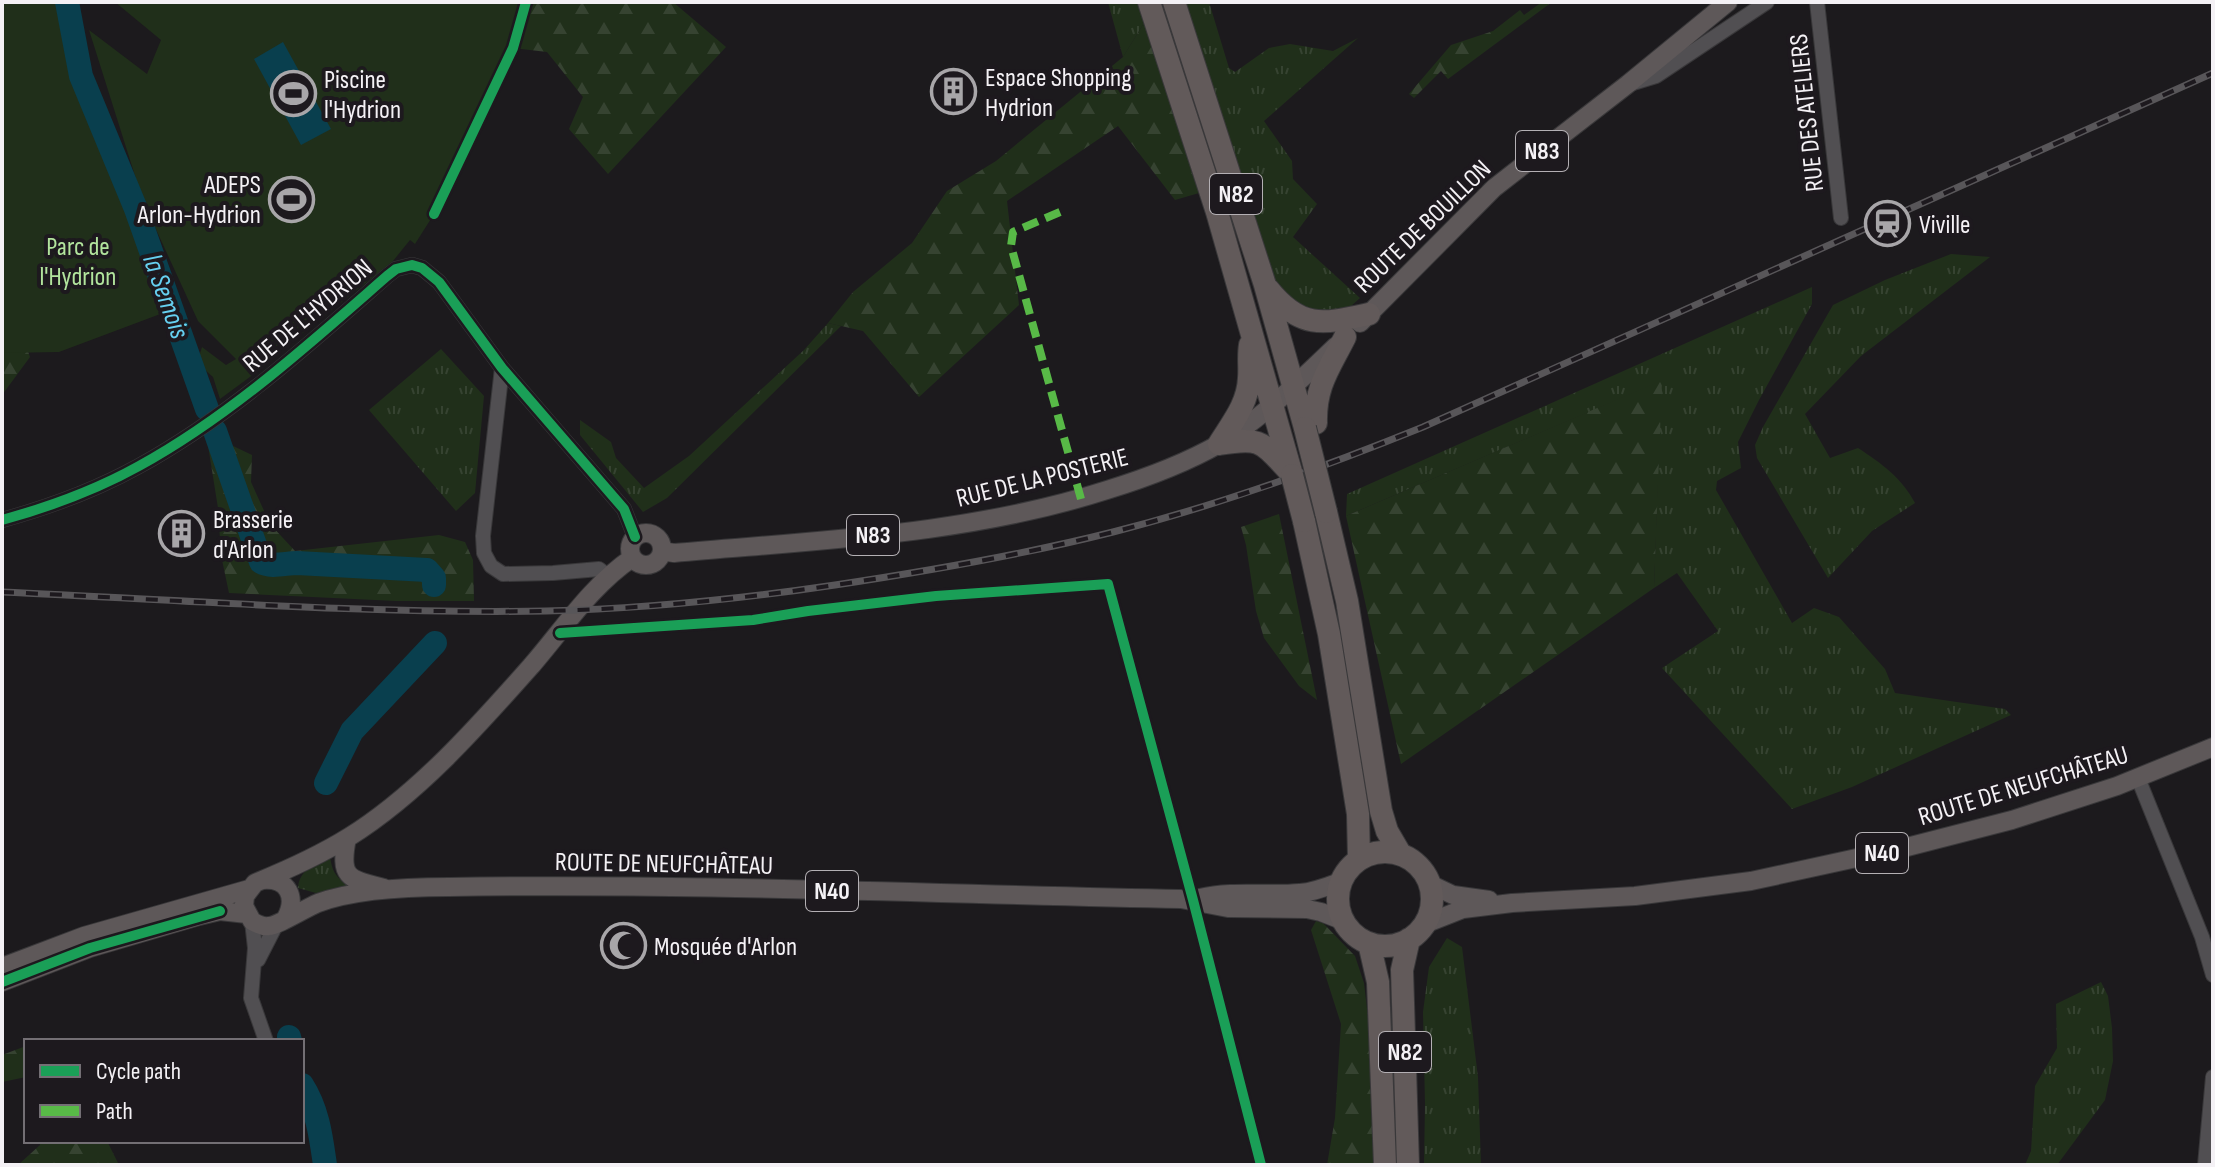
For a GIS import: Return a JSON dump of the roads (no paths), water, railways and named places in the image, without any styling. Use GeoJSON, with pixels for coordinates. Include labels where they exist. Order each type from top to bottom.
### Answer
{"type":"FeatureCollection","features":[{"type":"Feature","properties":{"kind":"highway","name":"N82"},"geometry":{"type":"LineString","coordinates":[[1149,2],[1254,335],[1273,406],[1274,442],[1292,475],[1304,521],[1329,634],[1358,814],[1359,860]]}},
{"type":"Feature","properties":{"kind":"highway","name":"N82"},"geometry":{"type":"LineString","coordinates":[[1174,2],[1295,387],[1311,425]]}},
{"type":"Feature","properties":{"kind":"highway"},"geometry":{"type":"LineString","coordinates":[[1265,285],[1277,300],[1297,316],[1317,322],[1334,322],[1369,314]]}},
{"type":"Feature","properties":{"kind":"highway"},"geometry":{"type":"LineString","coordinates":[[1219,444],[1244,405],[1249,378],[1249,348],[1254,335]]}},
{"type":"Feature","properties":{"kind":"highway"},"geometry":{"type":"LineString","coordinates":[[1345,337],[1320,385],[1311,425],[1317,473],[1347,601],[1381,811],[1387,831],[1401,855]]}},
{"type":"Feature","properties":{"kind":"highway"},"geometry":{"type":"LineString","coordinates":[[1219,444],[1245,439],[1274,442]]}},
{"type":"Feature","properties":{"kind":"highway"},"geometry":{"type":"LineString","coordinates":[[1344,921],[1339,908],[1339,894],[1346,873],[1359,860],[1372,854],[1387,852],[1401,855]]}},
{"type":"Feature","properties":{"kind":"highway","name":"N40"},"geometry":{"type":"LineString","coordinates":[[1401,855],[1414,862],[1430,884]]}},
{"type":"Feature","properties":{"kind":"highway"},"geometry":{"type":"LineString","coordinates":[[1417,931],[1432,904],[1430,884]]}},
{"type":"Feature","properties":{"kind":"highway","name":"N40"},"geometry":{"type":"LineString","coordinates":[[1344,921],[1355,935],[1369,943],[1390,946],[1417,931]]}},
{"type":"Feature","properties":{"kind":"highway","name":"N82"},"geometry":{"type":"LineString","coordinates":[[1408,1165],[1402,970],[1417,931]]}},
{"type":"Feature","properties":{"kind":"highway","name":"N82"},"geometry":{"type":"LineString","coordinates":[[1369,943],[1378,982],[1385,1165]]}},
{"type":"Feature","properties":{"kind":"main road","name":"ROUTE DE BOUILLON"},"geometry":{"type":"LineString","coordinates":[[1273,406],[1494,188],[1728,2]]}},
{"type":"Feature","properties":{"kind":"main road","name":"RUE DE LA POSTERIE"},"geometry":{"type":"LineString","coordinates":[[662,551],[674,553],[847,538],[1008,517],[1081,499],[1153,475],[1219,444],[1273,406]]}},
{"type":"Feature","properties":{"kind":"main road","name":"RUE DE LA POSTERIE"},"geometry":{"type":"LineString","coordinates":[[2,967],[84,936],[256,884],[347,838],[397,802],[431,772],[520,678],[608,576],[632,558],[638,564],[649,565],[658,560],[662,545],[653,534],[646,532],[635,537]]}},
{"type":"Feature","properties":{"kind":"main road"},"geometry":{"type":"LineString","coordinates":[[632,558],[629,545],[635,537]]}},
{"type":"Feature","properties":{"kind":"main road","name":"ROUTE DE NEUFCHÂTEAU"},"geometry":{"type":"LineString","coordinates":[[1417,931],[1463,909],[1648,894],[1751,881],[1907,847],[2012,820],[2138,778],[2213,747]]}},
{"type":"Feature","properties":{"kind":"main road"},"geometry":{"type":"LineString","coordinates":[[347,838],[342,861],[350,875],[356,880],[388,889]]}},
{"type":"Feature","properties":{"kind":"main road","name":"RUE DE LA POSTERIE"},"geometry":{"type":"LineString","coordinates":[[288,891],[296,874],[309,859]]}},
{"type":"Feature","properties":{"kind":"main road","name":"ROUTE DE NEUFCHÂTEAU"},"geometry":{"type":"LineString","coordinates":[[1193,900],[1221,893],[1302,893],[1342,881]]}},
{"type":"Feature","properties":{"kind":"main road","name":"N40"},"geometry":{"type":"LineString","coordinates":[[256,884],[278,882],[288,891]]}},
{"type":"Feature","properties":{"kind":"main road"},"geometry":{"type":"LineString","coordinates":[[250,917],[244,906],[256,884]]}},
{"type":"Feature","properties":{"kind":"main road","name":"ROUTE DE NEUFCHÂTEAU"},"geometry":{"type":"LineString","coordinates":[[1430,884],[1453,895],[1512,903]]}},
{"type":"Feature","properties":{"kind":"main road","name":"ROUTE DE NEUFCHÂTEAU"},"geometry":{"type":"LineString","coordinates":[[281,922],[327,900],[388,889],[482,886],[1193,900],[1228,908],[1307,909],[1344,921]]}},
{"type":"Feature","properties":{"kind":"main road"},"geometry":{"type":"LineString","coordinates":[[2,982],[90,948],[212,913],[237,912],[268,927],[281,922],[291,909],[288,891]]}},
{"type":"Feature","properties":{"kind":"main road","name":"ROUTE DE NEUFCHÂTEAU"},"geometry":{"type":"LineString","coordinates":[[288,891],[327,900]]}},
{"type":"Feature","properties":{"kind":"street"},"geometry":{"type":"LineString","coordinates":[[1628,84],[1656,76],[1767,2]]}},
{"type":"Feature","properties":{"kind":"street","name":"RUE DES ATELIERS"},"geometry":{"type":"LineString","coordinates":[[1817,2],[1841,218]]}},
{"type":"Feature","properties":{"kind":"street","name":"RUE DE L'HYDRION"},"geometry":{"type":"LineString","coordinates":[[2,520],[85,492],[138,467],[188,437],[287,362],[396,269],[412,265],[422,268],[439,282],[502,368],[624,509],[635,537]]}},
{"type":"Feature","properties":{"kind":"street"},"geometry":{"type":"LineString","coordinates":[[502,368],[483,536],[484,553],[491,566],[503,574],[599,569],[608,576]]}},
{"type":"Feature","properties":{"kind":"street"},"geometry":{"type":"LineString","coordinates":[[2138,778],[2202,937],[2213,975]]}},
{"type":"Feature","properties":{"kind":"street"},"geometry":{"type":"LineString","coordinates":[[250,917],[255,948],[251,998],[265,1039]]}},
{"type":"Feature","properties":{"kind":"street"},"geometry":{"type":"LineString","coordinates":[[252,976],[263,949],[281,922]]}},
{"type":"Feature","properties":{"kind":"street"},"geometry":{"type":"LineString","coordinates":[[2205,1165],[2213,1077]]}},
{"type":"Feature","properties":{"kind":"water","name":"Piscine l'Hydrion"},"geometry":{"type":"Polygon","coordinates":[[[283,42],[331,129],[301,145],[254,59],[283,42]]]}},
{"type":"Feature","properties":{"kind":"waterway","name":"la Semois"},"geometry":{"type":"LineString","coordinates":[[67,2],[81,76],[136,209],[207,409]]}},
{"type":"Feature","properties":{"kind":"waterway","name":"la Semois"},"geometry":{"type":"LineString","coordinates":[[215,431],[261,562],[427,570],[434,578],[434,585]]}},
{"type":"Feature","properties":{"kind":"waterway","name":"la Semois"},"geometry":{"type":"LineString","coordinates":[[326,783],[352,731],[435,643]]}},
{"type":"Feature","properties":{"kind":"waterway","name":"la Semois"},"geometry":{"type":"LineString","coordinates":[[304,1089],[315,1114],[325,1165]]}},
{"type":"Feature","properties":{"kind":"railway"},"geometry":{"type":"LineString","coordinates":[[2,592],[342,608],[582,610],[799,590],[940,568],[1079,540],[1231,498],[1423,427],[2213,73]]}},
{"type":"Feature","properties":{"kind":"place","name":"Espace Shopping Hydrion"},"geometry":{"type":"Point","coordinates":[954,92]}},
{"type":"Feature","properties":{"kind":"place","name":"Piscine l'Hydrion"},"geometry":{"type":"Point","coordinates":[293,94]}},
{"type":"Feature","properties":{"kind":"place","name":"ADEPS Arlon-Hydrion"},"geometry":{"type":"Point","coordinates":[292,199]}},
{"type":"Feature","properties":{"kind":"place","name":"Viville"},"geometry":{"type":"Point","coordinates":[1888,224]}},
{"type":"Feature","properties":{"kind":"place","name":"Brasserie d'Arlon"},"geometry":{"type":"Point","coordinates":[182,534]}},
{"type":"Feature","properties":{"kind":"place","name":"Mosquée d'Arlon"},"geometry":{"type":"Point","coordinates":[623,946]}},
{"type":"Feature","properties":{"kind":"park label","name":"Parc de l'Hydrion"},"geometry":{"type":"Point","coordinates":[78,261]}}]}
